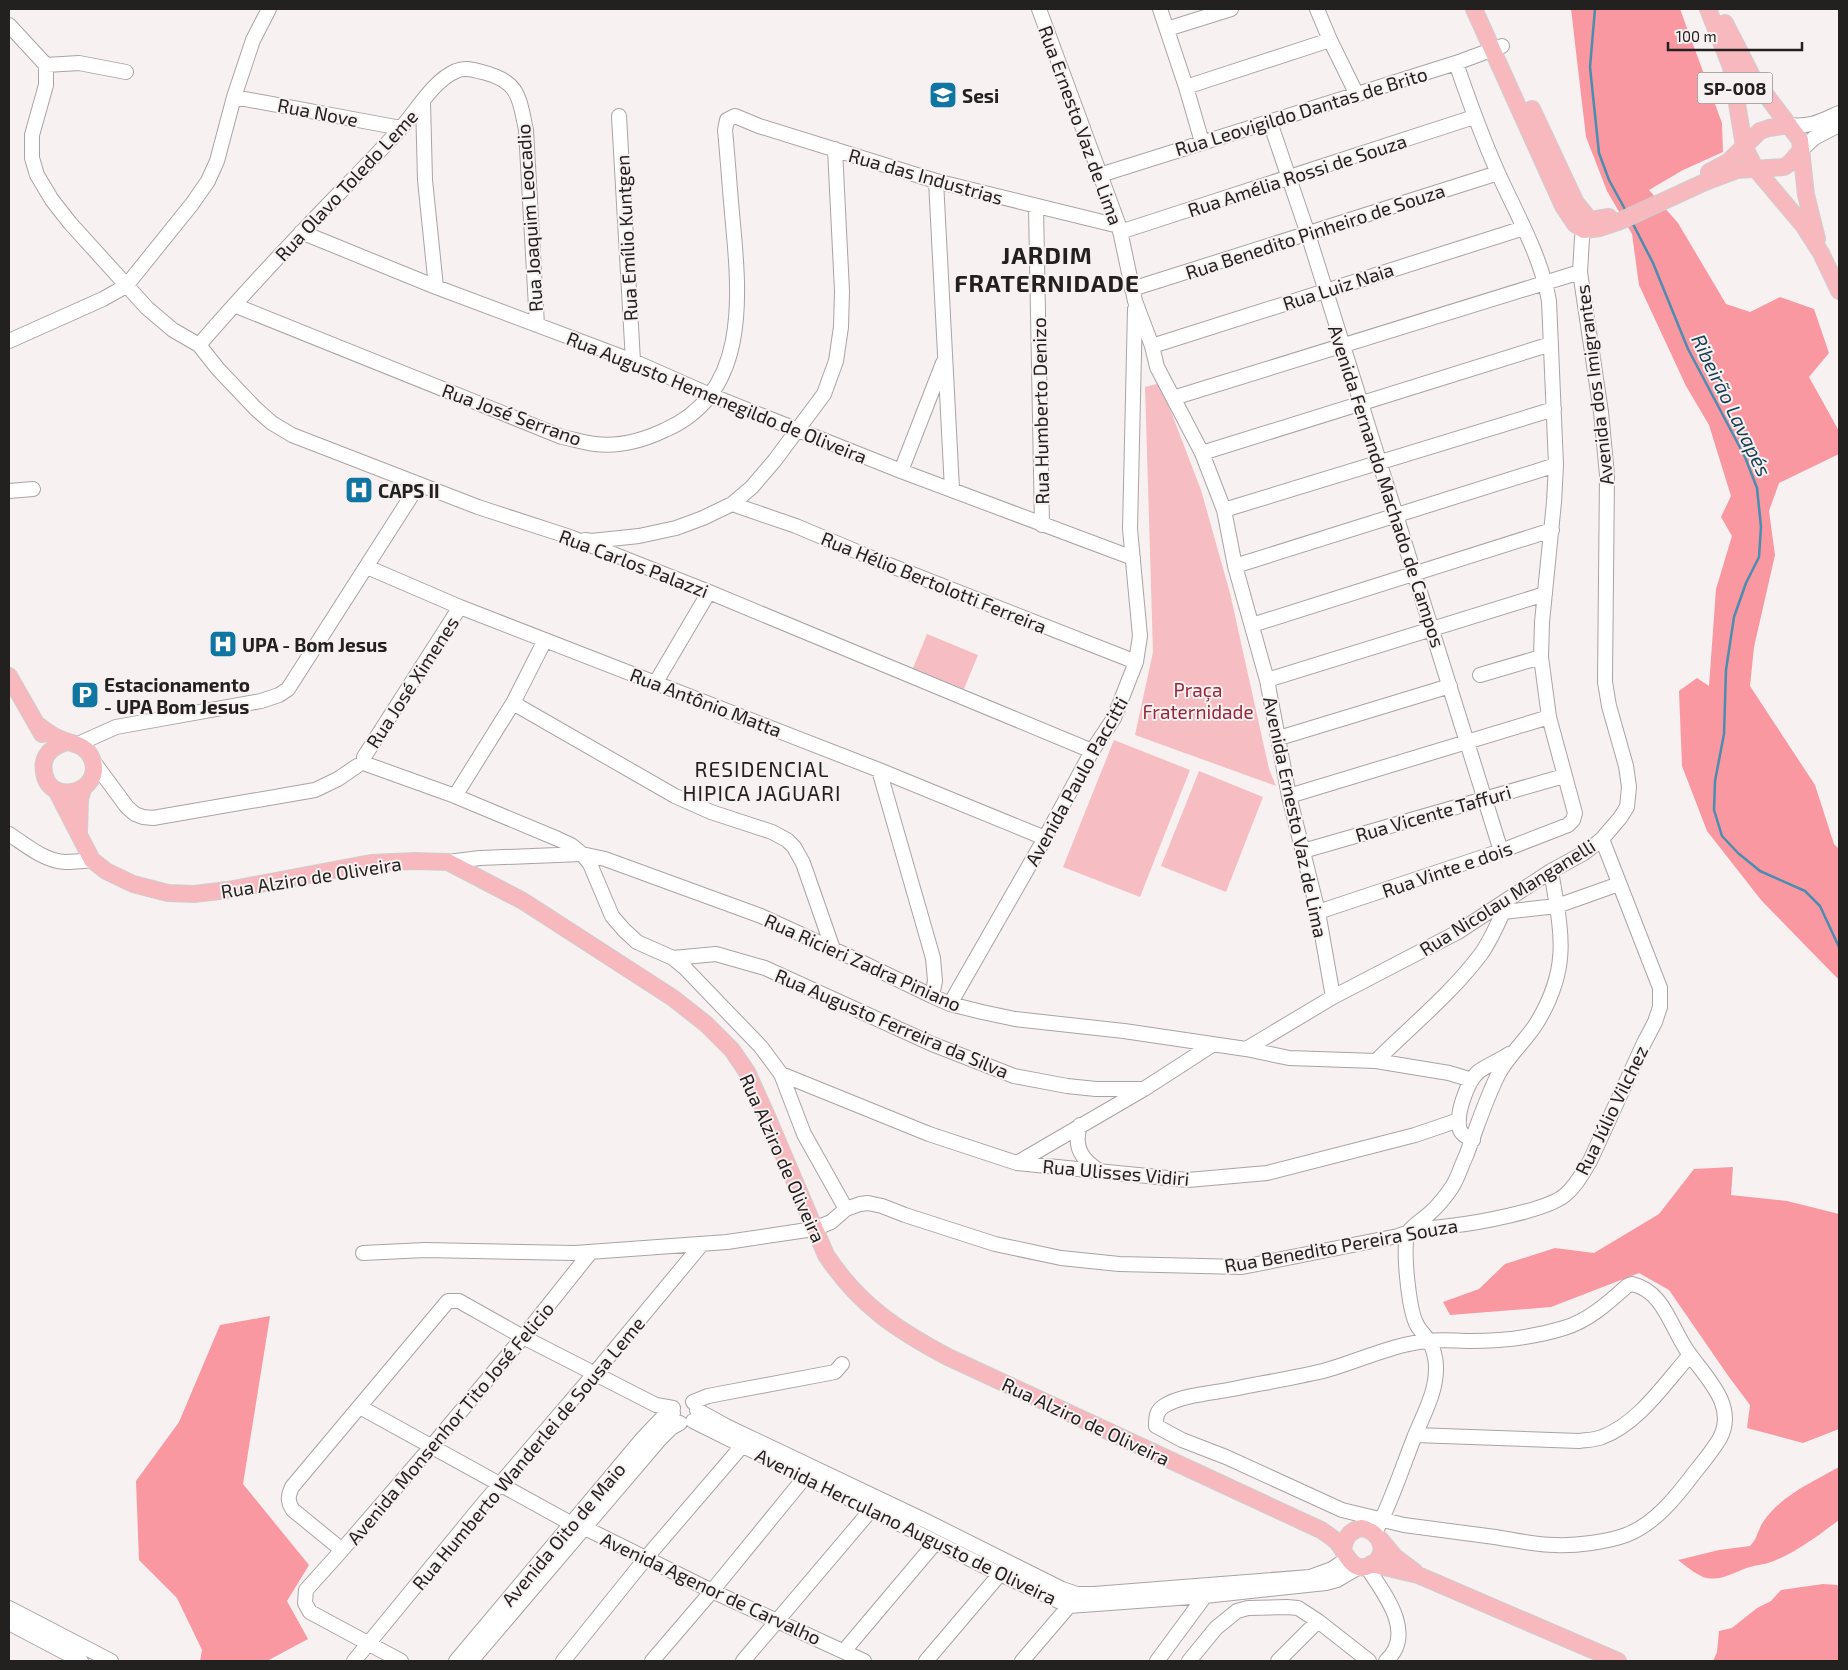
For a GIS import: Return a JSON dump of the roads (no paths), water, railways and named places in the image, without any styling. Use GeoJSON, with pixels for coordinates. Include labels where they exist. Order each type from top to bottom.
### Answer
{"type":"FeatureCollection","features":[{"type":"Feature","properties":{"kind":"main road"},"geometry":{"type":"LineString","coordinates":[[1474,9],[1497,48],[1587,225],[1600,228],[1616,218],[1728,162],[1760,131],[1789,125]]}},
{"type":"Feature","properties":{"kind":"main road"},"geometry":{"type":"LineString","coordinates":[[1485,9],[1497,48]]}},
{"type":"Feature","properties":{"kind":"main road","name":"SP-008"},"geometry":{"type":"LineString","coordinates":[[1708,9],[1731,67],[1744,146],[1755,168],[1803,225],[1821,253],[1839,291]]}},
{"type":"Feature","properties":{"kind":"main road","name":"SP-008"},"geometry":{"type":"LineString","coordinates":[[1719,9],[1753,78],[1800,140],[1806,195],[1821,253]]}},
{"type":"Feature","properties":{"kind":"main road"},"geometry":{"type":"LineString","coordinates":[[1638,208],[1737,170],[1784,166],[1790,163],[1801,150]]}},
{"type":"Feature","properties":{"kind":"main road"},"geometry":{"type":"LineString","coordinates":[[9,676],[42,734],[45,758]]}},
{"type":"Feature","properties":{"kind":"main road"},"geometry":{"type":"LineString","coordinates":[[38,725],[53,736],[86,749],[92,759],[94,772],[80,799],[79,832]]}},
{"type":"Feature","properties":{"kind":"main road"},"geometry":{"type":"LineString","coordinates":[[72,743],[58,745],[50,750],[45,758],[44,776],[56,790],[92,860]]}},
{"type":"Feature","properties":{"kind":"main road"},"geometry":{"type":"LineString","coordinates":[[56,790],[74,793],[86,785]]}},
{"type":"Feature","properties":{"kind":"main road","name":"Rua Alziro de Oliveira"},"geometry":{"type":"LineString","coordinates":[[92,860],[106,871],[133,884],[168,893],[194,894],[228,890],[371,863],[448,862],[538,910],[673,998],[706,1024],[732,1050],[747,1072],[826,1255],[857,1295],[911,1337],[948,1357],[1321,1530],[1357,1561]]}},
{"type":"Feature","properties":{"kind":"main road","name":"Rua Alziro de Oliveira"},"geometry":{"type":"LineString","coordinates":[[1321,1530],[1362,1528],[1379,1531]]}},
{"type":"Feature","properties":{"kind":"main road"},"geometry":{"type":"LineString","coordinates":[[1356,1529],[1346,1538],[1357,1561]]}},
{"type":"Feature","properties":{"kind":"main road"},"geometry":{"type":"LineString","coordinates":[[1357,1561],[1377,1560],[1382,1546],[1379,1531]]}},
{"type":"Feature","properties":{"kind":"main road"},"geometry":{"type":"LineString","coordinates":[[1379,1531],[1395,1557],[1418,1575]]}},
{"type":"Feature","properties":{"kind":"main road"},"geometry":{"type":"LineString","coordinates":[[1357,1561],[1418,1575],[1618,1661]]}},
{"type":"Feature","properties":{"kind":"street"},"geometry":{"type":"LineString","coordinates":[[9,342],[103,299],[126,286],[192,204],[208,181],[217,160],[234,97],[253,40],[269,9]]}},
{"type":"Feature","properties":{"kind":"street","name":"Rua Ernesto Vaz de Lima"},"geometry":{"type":"LineString","coordinates":[[1039,9],[1119,229],[1134,295]]}},
{"type":"Feature","properties":{"kind":"street"},"geometry":{"type":"LineString","coordinates":[[1160,9],[1202,142]]}},
{"type":"Feature","properties":{"kind":"street"},"geometry":{"type":"LineString","coordinates":[[1167,29],[1231,9]]}},
{"type":"Feature","properties":{"kind":"street"},"geometry":{"type":"LineString","coordinates":[[1317,9],[1357,95]]}},
{"type":"Feature","properties":{"kind":"street"},"geometry":{"type":"LineString","coordinates":[[9,24],[46,65],[79,63],[126,72]]}},
{"type":"Feature","properties":{"kind":"street"},"geometry":{"type":"LineString","coordinates":[[1186,87],[1330,40]]}},
{"type":"Feature","properties":{"kind":"street","name":"Rua Leovigildo Dantas de Brito"},"geometry":{"type":"LineString","coordinates":[[1100,175],[1357,95],[1497,48]]}},
{"type":"Feature","properties":{"kind":"street"},"geometry":{"type":"LineString","coordinates":[[1456,63],[1474,117],[1524,228],[1546,284],[1551,318],[1556,465],[1552,530],[1544,594],[1541,657],[1549,717],[1564,776]]}},
{"type":"Feature","properties":{"kind":"street","name":"Rua Carlos Palazzi"},"geometry":{"type":"LineString","coordinates":[[46,65],[46,85],[32,135],[32,158],[37,175],[52,200],[70,223],[146,308],[199,345],[246,398],[272,423],[292,435],[478,507],[570,537],[709,592],[1092,751]]}},
{"type":"Feature","properties":{"kind":"street","name":"Rua Olavo Toledo Leme"},"geometry":{"type":"LineString","coordinates":[[199,345],[234,305],[401,128],[438,83],[456,71],[466,68],[499,76],[510,84]]}},
{"type":"Feature","properties":{"kind":"street","name":"Rua Joaquim Leocadio"},"geometry":{"type":"LineString","coordinates":[[510,84],[521,104],[526,130],[536,325]]}},
{"type":"Feature","properties":{"kind":"street","name":"Rua Nove"},"geometry":{"type":"LineString","coordinates":[[234,97],[401,128]]}},
{"type":"Feature","properties":{"kind":"street"},"geometry":{"type":"LineString","coordinates":[[423,102],[425,180],[436,287]]}},
{"type":"Feature","properties":{"kind":"street"},"geometry":{"type":"LineString","coordinates":[[1789,125],[1805,126],[1839,113]]}},
{"type":"Feature","properties":{"kind":"street","name":"Rua Emílio Kuntgen"},"geometry":{"type":"LineString","coordinates":[[619,116],[633,361]]}},
{"type":"Feature","properties":{"kind":"street","name":"Rua das Industrias"},"geometry":{"type":"LineString","coordinates":[[735,116],[759,126],[936,181],[1119,229]]}},
{"type":"Feature","properties":{"kind":"street","name":"Rua José Serrano"},"geometry":{"type":"LineString","coordinates":[[234,305],[562,437],[596,444],[624,443],[647,438],[670,428],[694,414],[710,395],[727,366],[736,324],[738,282],[725,130],[727,120],[735,116]]}},
{"type":"Feature","properties":{"kind":"street","name":"Rua Amélia Rossi de Souza"},"geometry":{"type":"LineString","coordinates":[[1119,229],[1289,177],[1474,117]]}},
{"type":"Feature","properties":{"kind":"street","name":"Avenida Fernando Machado de Campos"},"geometry":{"type":"LineString","coordinates":[[1270,122],[1308,234],[1501,851]]}},
{"type":"Feature","properties":{"kind":"street"},"geometry":{"type":"LineString","coordinates":[[1801,150],[1814,138],[1839,125]]}},
{"type":"Feature","properties":{"kind":"street"},"geometry":{"type":"LineString","coordinates":[[570,537],[591,541],[639,536],[676,528],[732,504],[752,487],[799,430],[824,394],[836,361],[841,327],[842,292],[835,149]]}},
{"type":"Feature","properties":{"kind":"street","name":"Rua Benedito Pinheiro de Souza"},"geometry":{"type":"LineString","coordinates":[[1134,295],[1308,234],[1498,173]]}},
{"type":"Feature","properties":{"kind":"street"},"geometry":{"type":"LineString","coordinates":[[936,181],[952,489]]}},
{"type":"Feature","properties":{"kind":"street","name":"Rua Humberto Denizo"},"geometry":{"type":"LineString","coordinates":[[1036,207],[1042,525]]}},
{"type":"Feature","properties":{"kind":"street","name":"Avenida dos Imigrantes"},"geometry":{"type":"LineString","coordinates":[[1587,225],[1580,272],[1601,412],[1607,475],[1605,630]]}},
{"type":"Feature","properties":{"kind":"street","name":"Rua Luiz Naia"},"geometry":{"type":"LineString","coordinates":[[1152,346],[1524,228]]}},
{"type":"Feature","properties":{"kind":"street","name":"Rua Augusto Hemenegildo de Oliveira"},"geometry":{"type":"LineString","coordinates":[[302,232],[436,287],[633,361],[710,395],[901,471],[1133,558]]}},
{"type":"Feature","properties":{"kind":"street"},"geometry":{"type":"LineString","coordinates":[[1173,398],[1580,272]]}},
{"type":"Feature","properties":{"kind":"street","name":"Avenida Ernesto Vaz de Lima"},"geometry":{"type":"LineString","coordinates":[[1134,295],[1152,346],[1157,367],[1202,453],[1224,510],[1235,566],[1267,680],[1289,796],[1318,912],[1334,996]]}},
{"type":"Feature","properties":{"kind":"street","name":"Avenida Paulo Paccitti"},"geometry":{"type":"LineString","coordinates":[[950,1004],[1045,838],[1092,751],[1114,718],[1136,662],[1140,636],[1130,529],[1134,295]]}},
{"type":"Feature","properties":{"kind":"street"},"geometry":{"type":"LineString","coordinates":[[1202,453],[1551,344]]}},
{"type":"Feature","properties":{"kind":"street"},"geometry":{"type":"LineString","coordinates":[[901,471],[945,357]]}},
{"type":"Feature","properties":{"kind":"street"},"geometry":{"type":"LineString","coordinates":[[1134,376],[1157,367]]}},
{"type":"Feature","properties":{"kind":"street"},"geometry":{"type":"LineString","coordinates":[[1224,510],[1554,409]]}},
{"type":"Feature","properties":{"kind":"street"},"geometry":{"type":"LineString","coordinates":[[1235,566],[1556,465]]}},
{"type":"Feature","properties":{"kind":"street"},"geometry":{"type":"LineString","coordinates":[[72,743],[99,735],[116,727],[262,701],[279,695],[288,689],[419,484]]}},
{"type":"Feature","properties":{"kind":"street"},"geometry":{"type":"LineString","coordinates":[[9,491],[33,489]]}},
{"type":"Feature","properties":{"kind":"street","name":"Rua Hélio Bertolotti Ferreira"},"geometry":{"type":"LineString","coordinates":[[732,504],[796,526],[879,561],[1136,662]]}},
{"type":"Feature","properties":{"kind":"street"},"geometry":{"type":"LineString","coordinates":[[1252,624],[1552,530]]}},
{"type":"Feature","properties":{"kind":"street","name":"Rua Antônio Matta"},"geometry":{"type":"LineString","coordinates":[[367,567],[460,608],[656,682],[1045,838]]}},
{"type":"Feature","properties":{"kind":"street"},"geometry":{"type":"LineString","coordinates":[[656,682],[709,592]]}},
{"type":"Feature","properties":{"kind":"street"},"geometry":{"type":"LineString","coordinates":[[1267,680],[1544,594]]}},
{"type":"Feature","properties":{"kind":"street","name":"Rua José Ximenes"},"geometry":{"type":"LineString","coordinates":[[362,762],[460,608]]}},
{"type":"Feature","properties":{"kind":"street","name":"Rua Nicolau Manganelli"},"geometry":{"type":"LineString","coordinates":[[1246,1049],[1334,996],[1458,932],[1551,871],[1584,853],[1602,839],[1620,818],[1626,806],[1629,788],[1626,766],[1609,706],[1605,682],[1605,630]]}},
{"type":"Feature","properties":{"kind":"street"},"geometry":{"type":"LineString","coordinates":[[454,796],[513,703],[544,640]]}},
{"type":"Feature","properties":{"kind":"street"},"geometry":{"type":"LineString","coordinates":[[1480,674],[1541,657]]}},
{"type":"Feature","properties":{"kind":"street"},"geometry":{"type":"LineString","coordinates":[[1279,738],[1450,686]]}},
{"type":"Feature","properties":{"kind":"street"},"geometry":{"type":"LineString","coordinates":[[513,703],[674,796],[711,812],[772,832],[787,840],[794,847],[803,863],[833,949]]}},
{"type":"Feature","properties":{"kind":"street"},"geometry":{"type":"LineString","coordinates":[[1289,796],[1549,717]]}},
{"type":"Feature","properties":{"kind":"street"},"geometry":{"type":"LineString","coordinates":[[99,735],[92,759],[127,807],[135,814],[143,817],[153,818],[315,790],[338,779],[362,762],[454,796],[571,845],[582,854],[595,875],[598,887],[612,916],[624,930],[637,942],[673,958],[694,976],[750,1035],[781,1074],[804,1134],[846,1209]]}},
{"type":"Feature","properties":{"kind":"street"},"geometry":{"type":"LineString","coordinates":[[879,770],[933,958],[935,980],[932,996]]}},
{"type":"Feature","properties":{"kind":"street","name":"Rua Vicente Taffuri"},"geometry":{"type":"LineString","coordinates":[[1303,850],[1564,776]]}},
{"type":"Feature","properties":{"kind":"street","name":"Rua Vinte e dois"},"geometry":{"type":"LineString","coordinates":[[1318,912],[1501,851],[1563,827],[1573,820],[1574,808],[1564,776]]}},
{"type":"Feature","properties":{"kind":"street"},"geometry":{"type":"LineString","coordinates":[[86,785],[102,784],[115,792]]}},
{"type":"Feature","properties":{"kind":"street"},"geometry":{"type":"LineString","coordinates":[[9,834],[47,858],[56,861],[92,860]]}},
{"type":"Feature","properties":{"kind":"street"},"geometry":{"type":"LineString","coordinates":[[1503,912],[1557,906],[1619,884],[1602,839]]}},
{"type":"Feature","properties":{"kind":"street","name":"Rua Ricieri Zadra Piniano"},"geometry":{"type":"LineString","coordinates":[[448,862],[480,858],[582,854],[613,862],[752,913],[950,1004],[1015,1019],[1124,1031],[1246,1049],[1296,1059],[1376,1061],[1449,1073],[1472,1080]]}},
{"type":"Feature","properties":{"kind":"street"},"geometry":{"type":"LineString","coordinates":[[1379,1531],[1430,1399],[1435,1381],[1436,1365],[1429,1341],[1422,1334],[1413,1312],[1406,1263],[1406,1244],[1409,1231],[1432,1212],[1453,1186],[1473,1140],[1498,1068],[1538,1022],[1556,983],[1560,966],[1561,926],[1551,871]]}},
{"type":"Feature","properties":{"kind":"street","name":"Rua Júlio Vilchez"},"geometry":{"type":"LineString","coordinates":[[1550,1203],[1563,1197],[1572,1188],[1590,1162],[1655,1022],[1660,1007],[1660,988],[1619,884]]}},
{"type":"Feature","properties":{"kind":"street"},"geometry":{"type":"LineString","coordinates":[[1376,1061],[1418,1022],[1464,974],[1494,932],[1509,899]]}},
{"type":"Feature","properties":{"kind":"street","name":"Rua Augusto Ferreira da Silva"},"geometry":{"type":"LineString","coordinates":[[673,958],[716,954],[765,968],[932,1044],[1014,1076],[1067,1086],[1096,1089],[1144,1089]]}},
{"type":"Feature","properties":{"kind":"street"},"geometry":{"type":"LineString","coordinates":[[1017,1163],[1144,1089],[1212,1045]]}},
{"type":"Feature","properties":{"kind":"street"},"geometry":{"type":"LineString","coordinates":[[1473,1140],[1462,1134],[1459,1120],[1460,1110],[1472,1080],[1481,1070],[1498,1068]]}},
{"type":"Feature","properties":{"kind":"street","name":"Rua Ulisses Vidiri"},"geometry":{"type":"LineString","coordinates":[[781,1074],[929,1134],[1017,1163],[1188,1180],[1267,1173],[1415,1135],[1459,1120]]}},
{"type":"Feature","properties":{"kind":"street"},"geometry":{"type":"LineString","coordinates":[[1080,1125],[1077,1136],[1078,1147],[1091,1165],[1101,1172]]}},
{"type":"Feature","properties":{"kind":"street","name":"Rua Benedito Pereira Souza"},"geometry":{"type":"LineString","coordinates":[[363,1253],[425,1250],[590,1253],[727,1242],[814,1229],[831,1222],[846,1209],[868,1203],[995,1244],[1061,1258],[1128,1264],[1242,1267],[1398,1236],[1409,1231],[1499,1218],[1550,1203]]}},
{"type":"Feature","properties":{"kind":"street","name":"Rua Humberto Wanderlei de Sousa Leme"},"geometry":{"type":"LineString","coordinates":[[354,1661],[702,1244]]}},
{"type":"Feature","properties":{"kind":"street","name":"Avenida Monsenhor Tito José Felicio"},"geometry":{"type":"LineString","coordinates":[[370,1644],[310,1612],[305,1603],[306,1590],[431,1447],[590,1253]]}},
{"type":"Feature","properties":{"kind":"street"},"geometry":{"type":"LineString","coordinates":[[1632,1284],[1642,1286],[1654,1295],[1663,1307],[1676,1334],[1718,1393],[1724,1405],[1726,1420],[1720,1438],[1674,1499],[1652,1520],[1627,1535],[1601,1541],[1556,1546],[1404,1525],[1379,1531],[1342,1510],[1226,1457],[1182,1440],[1156,1426],[1156,1414],[1162,1407],[1172,1402],[1197,1395],[1322,1371],[1429,1341],[1503,1339],[1566,1328],[1583,1320],[1627,1286],[1632,1284]]}},
{"type":"Feature","properties":{"kind":"street"},"geometry":{"type":"LineString","coordinates":[[342,1550],[292,1510],[288,1503],[292,1487],[448,1301],[460,1301],[523,1337],[656,1405],[685,1413],[708,1396],[835,1372],[842,1364]]}},
{"type":"Feature","properties":{"kind":"street"},"geometry":{"type":"LineString","coordinates":[[1415,1436],[1579,1441],[1601,1438],[1622,1428],[1640,1412],[1690,1355]]}},
{"type":"Feature","properties":{"kind":"street","name":"Avenida Agenor de Carvalho"},"geometry":{"type":"LineString","coordinates":[[360,1407],[578,1526],[864,1661]]}},
{"type":"Feature","properties":{"kind":"street","name":"Avenida Herculano Augusto de Oliveira"},"geometry":{"type":"LineString","coordinates":[[685,1413],[742,1446],[1000,1574],[1069,1606],[1205,1596],[1326,1583],[1337,1580],[1357,1561]]}},
{"type":"Feature","properties":{"kind":"street","name":"Avenida Herculano Augusto de Oliveira"},"geometry":{"type":"LineString","coordinates":[[685,1413],[726,1426],[918,1517],[1062,1589],[1077,1594],[1310,1577],[1357,1561]]}},
{"type":"Feature","properties":{"kind":"street","name":"Avenida Oito de Maio"},"geometry":{"type":"LineString","coordinates":[[456,1661],[578,1526],[685,1413]]}},
{"type":"Feature","properties":{"kind":"street"},"geometry":{"type":"LineString","coordinates":[[563,1661],[646,1558],[742,1446]]}},
{"type":"Feature","properties":{"kind":"street"},"geometry":{"type":"LineString","coordinates":[[652,1661],[805,1477]]}},
{"type":"Feature","properties":{"kind":"street"},"geometry":{"type":"LineString","coordinates":[[743,1661],[871,1510]]}},
{"type":"Feature","properties":{"kind":"street","name":"Avenida Oito de Maio"},"geometry":{"type":"LineString","coordinates":[[471,1661],[578,1526]]}},
{"type":"Feature","properties":{"kind":"street"},"geometry":{"type":"LineString","coordinates":[[844,1651],[936,1542]]}},
{"type":"Feature","properties":{"kind":"street"},"geometry":{"type":"LineString","coordinates":[[1357,1561],[1393,1608],[1397,1621],[1399,1635],[1396,1646],[1392,1656],[1386,1661]]}},
{"type":"Feature","properties":{"kind":"street"},"geometry":{"type":"LineString","coordinates":[[926,1661],[1000,1574]]}},
{"type":"Feature","properties":{"kind":"street"},"geometry":{"type":"LineString","coordinates":[[1022,1661],[1075,1599],[1077,1594]]}},
{"type":"Feature","properties":{"kind":"street"},"geometry":{"type":"LineString","coordinates":[[1156,1661],[1205,1596]]}},
{"type":"Feature","properties":{"kind":"street"},"geometry":{"type":"LineString","coordinates":[[1189,1661],[1216,1628],[1231,1615],[1248,1608],[1287,1607],[1298,1608],[1318,1621],[1369,1661]]}},
{"type":"Feature","properties":{"kind":"street"},"geometry":{"type":"LineString","coordinates":[[9,1608],[111,1661]]}},
{"type":"Feature","properties":{"kind":"street"},"geometry":{"type":"LineString","coordinates":[[1278,1661],[1318,1621]]}},
{"type":"Feature","properties":{"kind":"street"},"geometry":{"type":"LineString","coordinates":[[9,1623],[81,1661]]}},
{"type":"Feature","properties":{"kind":"street"},"geometry":{"type":"LineString","coordinates":[[370,1644],[402,1661]]}},
{"type":"Feature","properties":{"kind":"waterway","name":"Ribeirão Lavapés"},"geometry":{"type":"LineString","coordinates":[[1595,9],[1590,67],[1599,153],[1609,180],[1627,213]]}},
{"type":"Feature","properties":{"kind":"waterway","name":"Ribeirão Lavapés"},"geometry":{"type":"LineString","coordinates":[[1632,222],[1653,263],[1688,349],[1745,457],[1757,488],[1761,527],[1759,557],[1746,583],[1734,617],[1726,670],[1724,734],[1715,781],[1714,810],[1722,836],[1738,853],[1760,871],[1805,891],[1820,906],[1839,947]]}},
{"type":"Feature","properties":{"kind":"place","name":"Sesi"},"geometry":{"type":"Point","coordinates":[943,95]}},
{"type":"Feature","properties":{"kind":"place","name":"CAPS II"},"geometry":{"type":"Point","coordinates":[359,490]}},
{"type":"Feature","properties":{"kind":"place","name":"UPA - Bom Jesus"},"geometry":{"type":"Point","coordinates":[223,644]}},
{"type":"Feature","properties":{"kind":"place","name":"Estacionamento - UPA Bom Jesus"},"geometry":{"type":"Point","coordinates":[85,695]}},
{"type":"Feature","properties":{"kind":"district","name":"JARDIM FRATERNIDADE"},"geometry":{"type":"Point","coordinates":[1047,268]}},
{"type":"Feature","properties":{"kind":"district","name":"RESIDENCIAL HIPICA JAGUARI"},"geometry":{"type":"Point","coordinates":[762,780]}},
{"type":"Feature","properties":{"kind":"park label","name":"Praça Fraternidade"},"geometry":{"type":"Point","coordinates":[1198,700]}}]}
